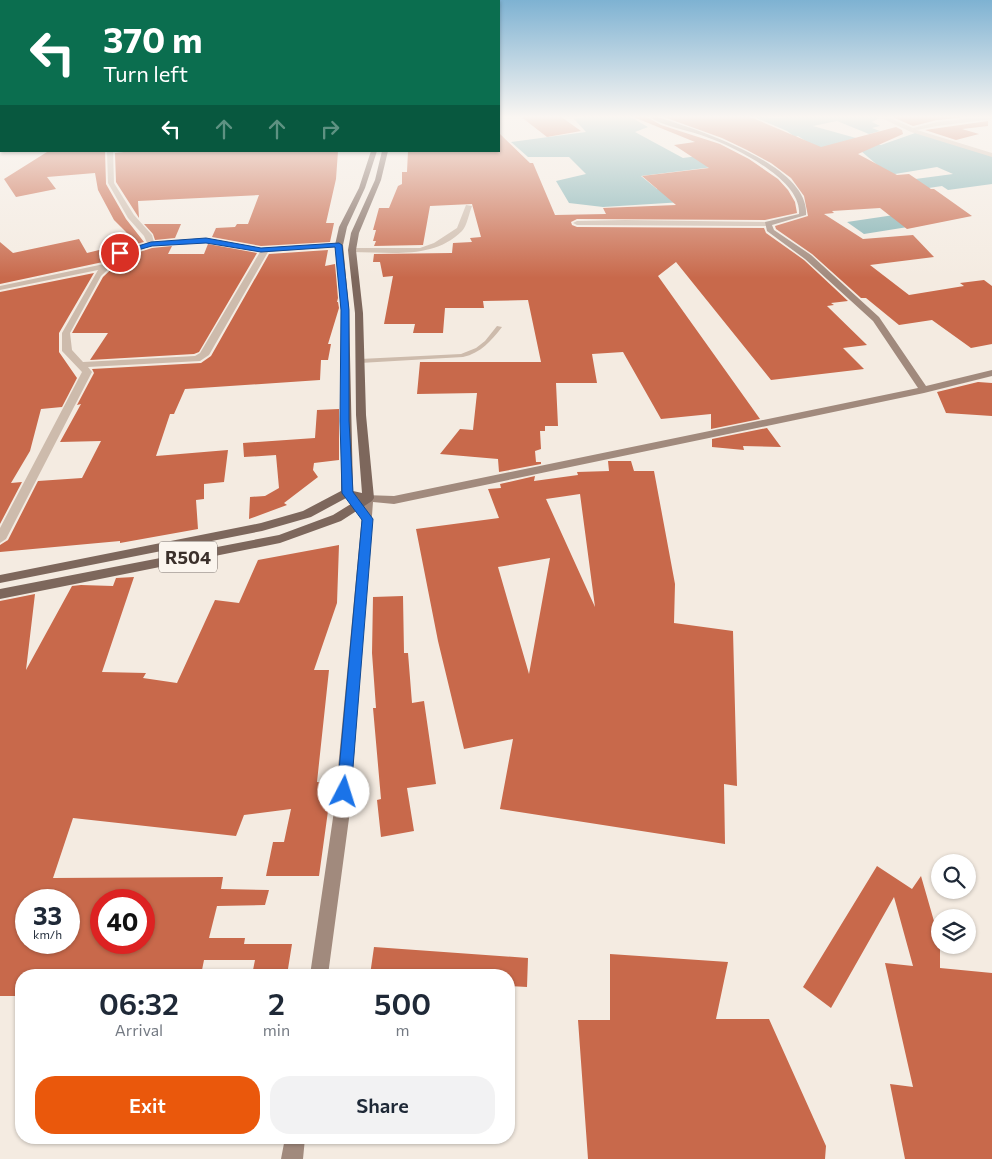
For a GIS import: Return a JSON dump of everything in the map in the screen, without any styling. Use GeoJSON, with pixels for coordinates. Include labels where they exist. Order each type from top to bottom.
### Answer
{"type":"FeatureCollection","features":[{"type":"Feature","properties":{"kind":"main road"},"geometry":{"type":"LineString","coordinates":[[368,170],[343,227],[339,245],[345,310],[344,421],[348,493],[368,498],[361,416],[359,314],[352,250],[355,234],[380,170]]}},
{"type":"Feature","properties":{"kind":"main road"},"geometry":{"type":"LineString","coordinates":[[365,180],[378,180]]}},
{"type":"Feature","properties":{"kind":"main road","name":"R504"},"geometry":{"type":"LineString","coordinates":[[0,579],[262,527],[307,514],[348,493]]}},
{"type":"Feature","properties":{"kind":"main road","name":"R504"},"geometry":{"type":"LineString","coordinates":[[0,594],[280,538],[321,526],[358,506],[368,498]]}},
{"type":"Feature","properties":{"kind":"street"},"geometry":{"type":"LineString","coordinates":[[111,170],[111,183],[131,216],[148,235],[151,244]]}},
{"type":"Feature","properties":{"kind":"street"},"geometry":{"type":"LineString","coordinates":[[577,223],[649,221],[687,224],[768,224],[802,215],[803,205],[788,182],[771,170]]}},
{"type":"Feature","properties":{"kind":"street"},"geometry":{"type":"LineString","coordinates":[[352,250],[430,248],[460,229],[468,206]]}},
{"type":"Feature","properties":{"kind":"street"},"geometry":{"type":"LineString","coordinates":[[768,224],[771,231],[808,257],[876,319],[924,390]]}},
{"type":"Feature","properties":{"kind":"street"},"geometry":{"type":"LineString","coordinates":[[0,539],[87,372],[67,351],[66,333],[98,275],[120,253],[151,244],[206,240],[266,249],[339,245]]}},
{"type":"Feature","properties":{"kind":"street"},"geometry":{"type":"LineString","coordinates":[[80,365],[197,359],[204,355],[266,249]]}},
{"type":"Feature","properties":{"kind":"street"},"geometry":{"type":"LineString","coordinates":[[0,288],[107,266]]}},
{"type":"Feature","properties":{"kind":"street"},"geometry":{"type":"LineString","coordinates":[[320,969],[342,811],[368,519],[368,498],[394,500],[924,390],[992,373]]}},
{"type":"Feature","properties":{"kind":"street"},"geometry":{"type":"LineString","coordinates":[[348,493],[368,519]]}},
{"type":"Feature","properties":{"kind":"street"},"geometry":{"type":"LineString","coordinates":[[292,1159],[294,1144]]}},
{"type":"Feature","properties":{"kind":"lane"},"geometry":{"type":"LineString","coordinates":[[360,361],[461,356],[473,353],[482,347],[499,327]]}},
{"type":"Feature","properties":{"kind":"water"},"geometry":{"type":"Polygon","coordinates":[[[582,170],[688,170],[641,176],[657,189],[692,185],[715,200],[603,207],[569,203],[556,181],[586,174],[582,170]]]}},
{"type":"Feature","properties":{"kind":"water"},"geometry":{"type":"Polygon","coordinates":[[[883,170],[918,170],[889,175],[883,170]]]}},
{"type":"Feature","properties":{"kind":"water"},"geometry":{"type":"Polygon","coordinates":[[[944,170],[992,170],[992,184],[948,190],[942,186],[922,189],[908,180],[953,174],[944,170]]]}},
{"type":"Feature","properties":{"kind":"water"},"geometry":{"type":"Polygon","coordinates":[[[894,215],[914,226],[864,234],[847,222],[894,215]]]}},
{"type":"Feature","properties":{"kind":"building"},"geometry":{"type":"Polygon","coordinates":[[[18,170],[106,170],[106,184],[126,219],[144,242],[117,249],[103,262],[0,284],[0,242],[13,253],[79,239],[87,253],[135,241],[114,220],[98,190],[95,173],[47,177],[56,189],[16,197],[4,179],[18,170]]]}},
{"type":"Feature","properties":{"kind":"building"},"geometry":{"type":"Polygon","coordinates":[[[116,170],[337,170],[326,223],[334,223],[330,242],[261,246],[212,237],[216,228],[248,224],[259,195],[138,201],[139,218],[116,182],[116,170]]]}},
{"type":"Feature","properties":{"kind":"building"},"geometry":{"type":"Polygon","coordinates":[[[407,170],[536,170],[555,215],[606,214],[603,208],[676,205],[642,176],[692,170],[765,170],[778,179],[788,190],[795,202],[797,213],[765,220],[577,219],[571,222],[572,225],[577,227],[764,228],[766,233],[804,260],[848,301],[831,303],[834,305],[827,306],[867,345],[843,348],[864,369],[771,380],[676,262],[658,276],[760,419],[711,429],[711,414],[661,419],[623,352],[592,354],[597,383],[556,383],[558,426],[545,426],[545,431],[540,431],[541,449],[535,451],[536,462],[541,462],[541,464],[499,472],[498,459],[440,454],[460,429],[473,430],[477,393],[417,394],[420,362],[541,362],[528,300],[483,301],[484,308],[445,308],[443,333],[413,333],[415,324],[384,324],[393,276],[383,277],[380,262],[373,262],[374,254],[452,253],[453,243],[472,242],[470,238],[481,237],[472,204],[430,206],[423,245],[374,246],[376,241],[373,241],[376,230],[373,230],[379,208],[389,208],[398,186],[402,184],[402,172],[407,172],[407,170]]]}},
{"type":"Feature","properties":{"kind":"building"},"geometry":{"type":"Polygon","coordinates":[[[780,170],[888,170],[897,175],[909,174],[972,216],[907,229],[880,208],[832,211],[834,213],[824,214],[863,239],[913,235],[934,257],[870,265],[909,295],[964,286],[960,283],[984,280],[992,286],[992,344],[971,348],[932,320],[899,325],[866,298],[861,298],[812,254],[776,229],[775,226],[808,216],[804,196],[791,178],[780,170]]]}},
{"type":"Feature","properties":{"kind":"building"},"geometry":{"type":"Polygon","coordinates":[[[144,224],[181,224],[175,238],[155,240],[153,234],[144,224]]]}},
{"type":"Feature","properties":{"kind":"building"},"geometry":{"type":"Polygon","coordinates":[[[208,244],[257,253],[199,352],[194,354],[90,360],[108,333],[72,333],[103,277],[124,257],[152,248],[172,246],[168,254],[204,254],[208,244]]]}},
{"type":"Feature","properties":{"kind":"building"},"geometry":{"type":"Polygon","coordinates":[[[328,250],[325,266],[335,264],[339,308],[328,344],[331,344],[328,360],[321,360],[320,380],[185,389],[174,414],[170,414],[156,456],[228,450],[224,482],[204,484],[204,499],[196,500],[198,529],[120,543],[120,541],[0,552],[0,545],[8,540],[38,481],[82,478],[101,441],[60,442],[81,404],[77,405],[94,373],[92,369],[201,363],[211,356],[269,254],[328,250]]]}},
{"type":"Feature","properties":{"kind":"building"},"geometry":{"type":"Polygon","coordinates":[[[94,273],[59,333],[59,352],[77,378],[62,407],[41,409],[30,451],[11,483],[22,482],[0,524],[0,292],[94,273]]]}},
{"type":"Feature","properties":{"kind":"building"},"geometry":{"type":"Polygon","coordinates":[[[978,382],[992,383],[992,416],[946,413],[937,392],[978,382]]]}},
{"type":"Feature","properties":{"kind":"building"},"geometry":{"type":"Polygon","coordinates":[[[339,409],[339,460],[314,463],[313,470],[318,477],[284,503],[287,505],[249,519],[250,497],[265,496],[279,488],[276,455],[244,457],[243,443],[315,438],[317,410],[339,409]]]}},
{"type":"Feature","properties":{"kind":"building"},"geometry":{"type":"Polygon","coordinates":[[[767,428],[781,447],[743,446],[744,450],[712,447],[712,439],[767,428]]]}},
{"type":"Feature","properties":{"kind":"building"},"geometry":{"type":"Polygon","coordinates":[[[608,461],[631,461],[634,471],[654,471],[675,584],[674,623],[733,631],[737,786],[724,784],[725,844],[500,809],[513,739],[464,749],[438,641],[416,529],[499,518],[488,489],[501,488],[500,484],[535,476],[534,481],[578,475],[577,472],[609,471],[608,461]],[[580,494],[546,499],[595,607],[580,494]],[[550,558],[498,567],[529,674],[550,558]]]}},
{"type":"Feature","properties":{"kind":"building"},"geometry":{"type":"Polygon","coordinates":[[[339,545],[337,603],[314,670],[329,670],[317,782],[330,783],[325,811],[328,811],[319,876],[266,876],[273,842],[284,842],[291,809],[244,815],[236,836],[73,818],[53,878],[223,877],[221,889],[269,890],[265,905],[217,906],[209,938],[245,938],[244,944],[292,944],[288,969],[253,969],[255,960],[204,960],[202,969],[15,969],[15,996],[0,996],[0,601],[35,594],[26,670],[72,586],[113,586],[116,578],[134,577],[102,672],[146,673],[143,678],[177,683],[215,600],[239,603],[258,560],[339,545]]]}},
{"type":"Feature","properties":{"kind":"building"},"geometry":{"type":"Polygon","coordinates":[[[403,596],[404,653],[408,653],[412,703],[424,701],[436,784],[407,788],[414,831],[381,837],[377,800],[381,799],[373,708],[376,708],[372,653],[373,597],[403,596]]]}},
{"type":"Feature","properties":{"kind":"building"},"geometry":{"type":"Polygon","coordinates":[[[877,866],[912,889],[921,876],[931,911],[931,954],[940,954],[940,968],[992,973],[992,1159],[905,1159],[890,1084],[913,1087],[885,963],[913,966],[894,897],[831,1008],[803,987],[877,866]]]}},
{"type":"Feature","properties":{"kind":"building"},"geometry":{"type":"Polygon","coordinates":[[[374,947],[528,958],[527,987],[515,986],[515,969],[371,969],[374,947]]]}},
{"type":"Feature","properties":{"kind":"building"},"geometry":{"type":"Polygon","coordinates":[[[610,954],[728,962],[716,1019],[769,1019],[826,1146],[825,1159],[588,1159],[578,1020],[610,1020],[610,954]]]}},
{"type":"Feature","properties":{"kind":"route"},"geometry":{"type":"LineString","coordinates":[[120,253],[151,244],[206,240],[261,250],[339,245],[345,310],[344,421],[348,493],[368,519],[344,792]]}}]}
